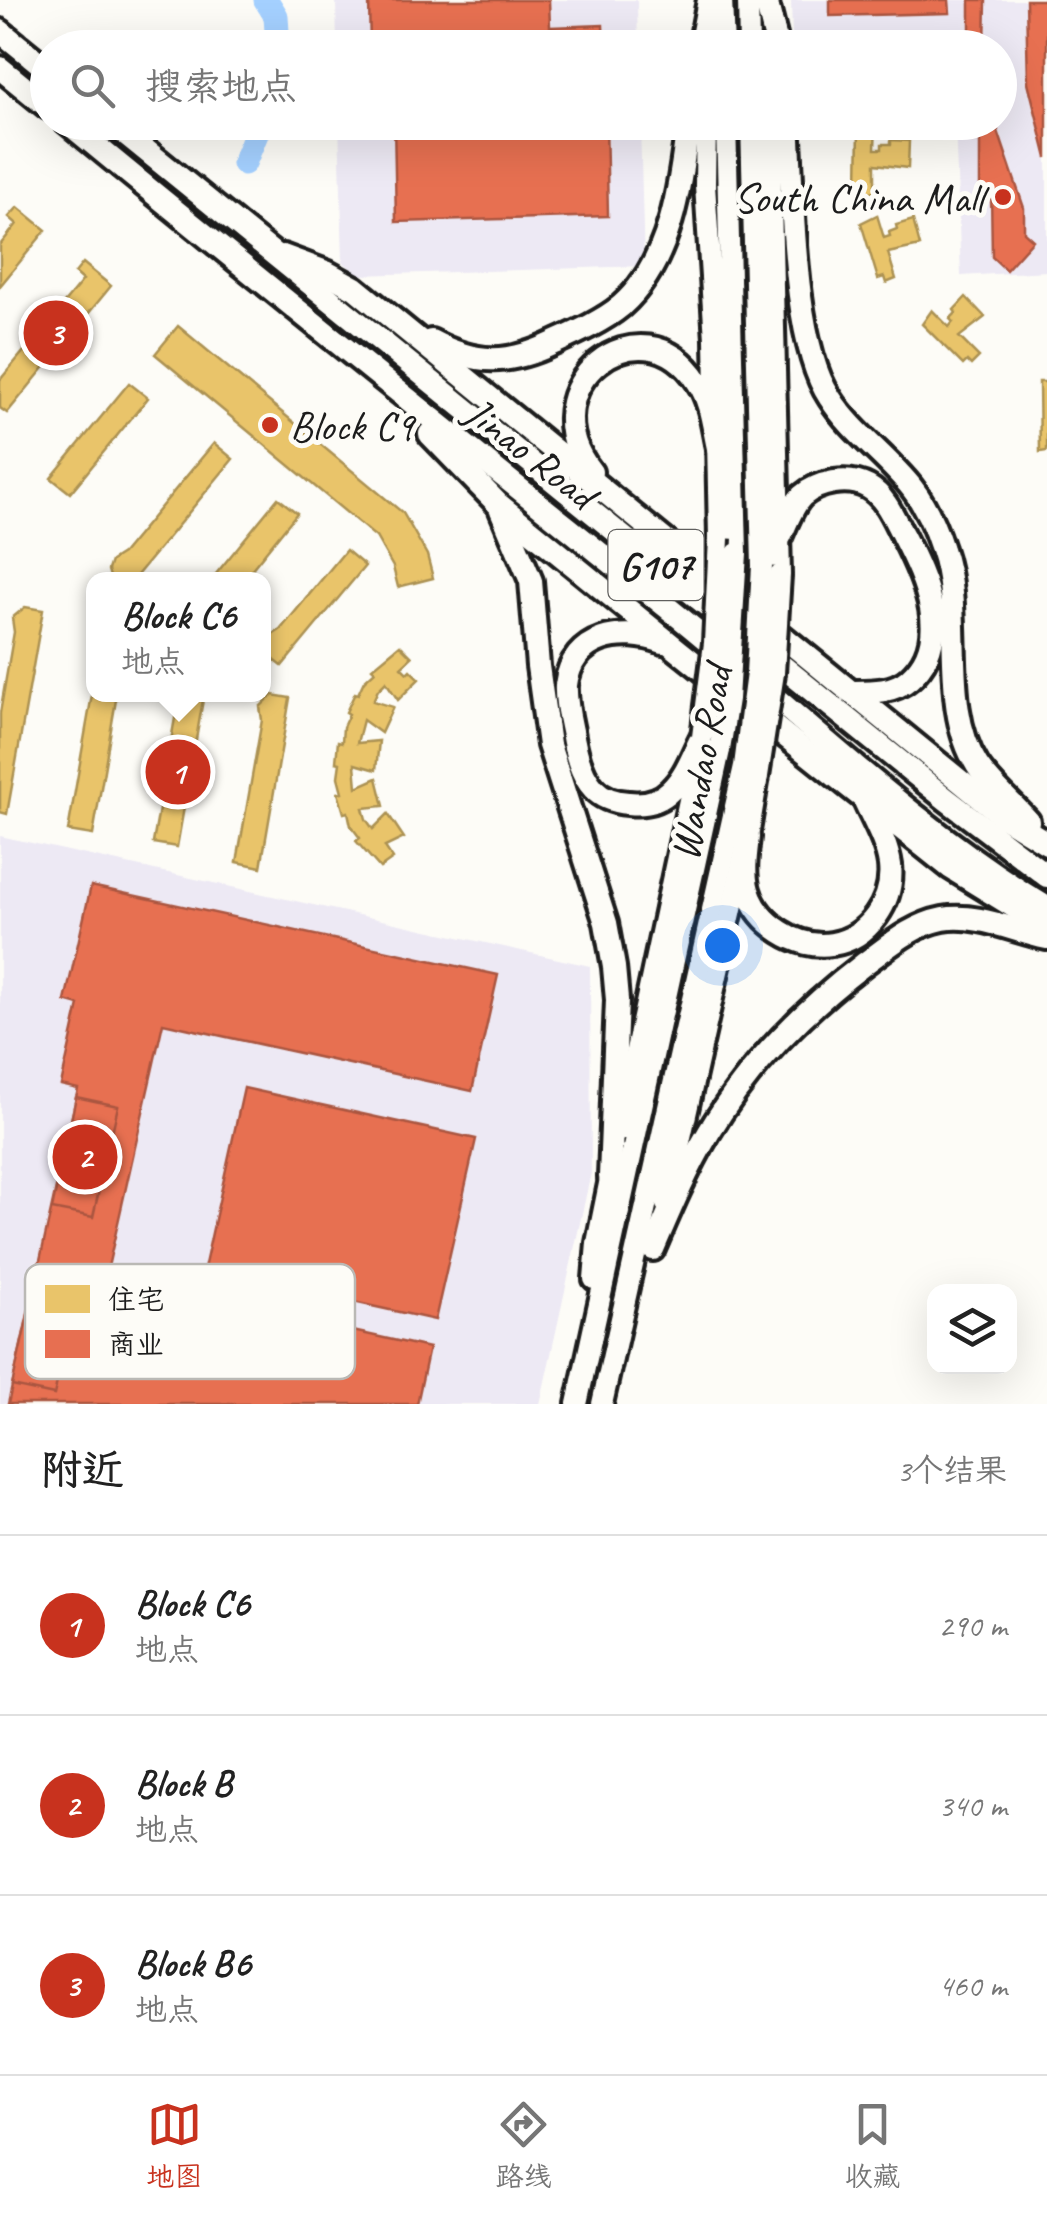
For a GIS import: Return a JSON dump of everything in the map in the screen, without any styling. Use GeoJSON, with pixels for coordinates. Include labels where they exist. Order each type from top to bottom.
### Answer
{"type":"FeatureCollection","features":[{"type":"Feature","properties":{"kind":"highway"},"geometry":{"type":"LineString","coordinates":[[706,30],[709,0]]}},
{"type":"Feature","properties":{"kind":"highway"},"geometry":{"type":"LineString","coordinates":[[765,0],[773,30]]}},
{"type":"Feature","properties":{"kind":"highway"},"geometry":{"type":"LineString","coordinates":[[0,31],[30,55]]}},
{"type":"Feature","properties":{"kind":"highway"},"geometry":{"type":"LineString","coordinates":[[0,68],[30,92]]}},
{"type":"Feature","properties":{"kind":"highway","name":"Jinao Road"},"geometry":{"type":"LineString","coordinates":[[89,140],[396,392],[676,614],[928,825],[1047,908]]}},
{"type":"Feature","properties":{"kind":"highway","name":"Jinao Road"},"geometry":{"type":"LineString","coordinates":[[133,140],[946,799],[1047,876]]}},
{"type":"Feature","properties":{"kind":"highway"},"geometry":{"type":"LineString","coordinates":[[392,320],[443,348],[493,362],[526,356],[620,307],[640,285],[666,232],[676,202],[685,140]]}},
{"type":"Feature","properties":{"kind":"highway"},"geometry":{"type":"LineString","coordinates":[[789,140],[804,325],[812,360],[827,395],[846,421],[911,486],[929,515],[944,554],[951,594],[963,733],[977,765],[1047,843]]}},
{"type":"Feature","properties":{"kind":"highway"},"geometry":{"type":"LineString","coordinates":[[267,251],[326,272],[355,288],[1004,816],[1047,843]]}},
{"type":"Feature","properties":{"kind":"highway"},"geometry":{"type":"LineString","coordinates":[[609,495],[579,457],[570,428],[572,402],[581,385],[595,364],[612,352],[651,348],[684,364],[704,392],[718,448]]}},
{"type":"Feature","properties":{"kind":"highway"},"geometry":{"type":"LineString","coordinates":[[396,392],[498,503],[951,868],[1047,927]]}},
{"type":"Feature","properties":{"kind":"highway"},"geometry":{"type":"LineString","coordinates":[[780,537],[800,498],[832,482],[850,481],[868,487],[888,507],[923,574],[932,604],[933,633],[924,660],[909,679],[892,689],[850,692]]}},
{"type":"Feature","properties":{"kind":"highway"},"geometry":{"type":"LineString","coordinates":[[498,503],[531,581],[549,745],[606,923],[614,967],[617,1000],[610,1177]]}},
{"type":"Feature","properties":{"kind":"highway"},"geometry":{"type":"LineString","coordinates":[[679,651],[644,636],[612,636],[593,640],[580,653],[566,684],[573,738],[583,774],[596,791],[616,802],[640,805],[658,800],[672,789],[711,744]]}},
{"type":"Feature","properties":{"kind":"highway"},"geometry":{"type":"LineString","coordinates":[[748,836],[748,893],[759,912],[778,932],[818,944],[835,944],[882,912],[888,896],[888,857],[864,797]]}},
{"type":"Feature","properties":{"kind":"highway"},"geometry":{"type":"LineString","coordinates":[[652,1249],[709,1131],[736,1092],[805,1013],[856,970],[918,926],[942,920],[965,917],[1047,938]]}},
{"type":"Feature","properties":{"kind":"main road"},"geometry":{"type":"LineString","coordinates":[[722,0],[723,30]]}},
{"type":"Feature","properties":{"kind":"main road"},"geometry":{"type":"LineString","coordinates":[[748,0],[749,30]]}},
{"type":"Feature","properties":{"kind":"main road"},"geometry":{"type":"LineString","coordinates":[[765,0],[766,30]]}},
{"type":"Feature","properties":{"kind":"main road"},"geometry":{"type":"LineString","coordinates":[[588,1360],[597,1242],[711,744],[718,448],[706,140]]}},
{"type":"Feature","properties":{"kind":"main road","name":"Wandao Road"},"geometry":{"type":"LineString","coordinates":[[577,1404],[711,744],[731,667],[737,553],[726,140]]}},
{"type":"Feature","properties":{"kind":"main road","name":"Wandao Road"},"geometry":{"type":"LineString","coordinates":[[602,1404],[751,771],[756,673],[771,571],[752,140]]}},
{"type":"Feature","properties":{"kind":"main road"},"geometry":{"type":"LineString","coordinates":[[769,140],[780,537],[771,571]]}},
{"type":"Feature","properties":{"kind":"main road"},"geometry":{"type":"LineString","coordinates":[[613,1359],[668,1197],[748,836],[751,771]]}},
{"type":"Feature","properties":{"kind":"shaded area"},"geometry":{"type":"Polygon","coordinates":[[[336,0],[637,0],[638,30],[337,30],[336,0]]]}},
{"type":"Feature","properties":{"kind":"shaded area","name":"South China Mall"},"geometry":{"type":"Polygon","coordinates":[[[791,0],[1047,0],[1047,271],[961,276],[956,140],[1017,140],[1017,30],[792,30],[791,0]]]}},
{"type":"Feature","properties":{"kind":"shaded area"},"geometry":{"type":"Polygon","coordinates":[[[339,140],[640,140],[644,266],[359,275],[343,262],[339,140]]]}},
{"type":"Feature","properties":{"kind":"shaded area"},"geometry":{"type":"Polygon","coordinates":[[[0,836],[590,966],[591,1173],[540,1404],[0,1404],[0,836]]]}},
{"type":"Feature","properties":{"kind":"building: 住宅"},"geometry":{"type":"Polygon","coordinates":[[[859,140],[875,140],[875,149],[891,144],[891,140],[909,141],[908,168],[875,164],[875,192],[864,192],[864,186],[858,186],[859,140]]]}},
{"type":"Feature","properties":{"kind":"building: 住宅"},"geometry":{"type":"Polygon","coordinates":[[[18,207],[46,230],[0,286],[0,245],[17,224],[9,217],[18,207]]]}},
{"type":"Feature","properties":{"kind":"building: 住宅"},"geometry":{"type":"Polygon","coordinates":[[[877,215],[884,238],[897,229],[896,225],[913,220],[920,246],[888,253],[896,279],[886,283],[884,277],[878,279],[861,223],[877,215]]]}},
{"type":"Feature","properties":{"kind":"building: 住宅"},"geometry":{"type":"Polygon","coordinates":[[[83,263],[111,286],[7,413],[0,408],[0,380],[83,280],[75,273],[83,263]]]}},
{"type":"Feature","properties":{"kind":"building: 住宅"},"geometry":{"type":"Polygon","coordinates":[[[966,297],[985,317],[959,337],[979,357],[971,365],[967,361],[963,365],[922,324],[932,310],[949,327],[954,310],[966,297]]]}},
{"type":"Feature","properties":{"kind":"building: 住宅","name":"Block C9"},"geometry":{"type":"Polygon","coordinates":[[[178,326],[403,513],[427,555],[433,578],[398,587],[393,567],[376,537],[155,354],[178,326]]]}},
{"type":"Feature","properties":{"kind":"building: 住宅"},"geometry":{"type":"Polygon","coordinates":[[[1039,382],[1047,382],[1047,451],[1040,452],[1039,382]]]}},
{"type":"Feature","properties":{"kind":"building: 住宅"},"geometry":{"type":"Polygon","coordinates":[[[129,383],[148,398],[70,493],[51,478],[129,383]]]}},
{"type":"Feature","properties":{"kind":"building: 住宅"},"geometry":{"type":"Polygon","coordinates":[[[214,443],[233,459],[140,572],[109,572],[111,561],[122,554],[214,443]]]}},
{"type":"Feature","properties":{"kind":"building: 住宅"},"geometry":{"type":"Polygon","coordinates":[[[278,498],[297,513],[249,572],[218,572],[278,498]]]}},
{"type":"Feature","properties":{"kind":"building: 住宅"},"geometry":{"type":"Polygon","coordinates":[[[346,550],[365,566],[282,666],[271,657],[271,636],[280,630],[346,550]]]}},
{"type":"Feature","properties":{"kind":"building: 住宅"},"geometry":{"type":"Polygon","coordinates":[[[25,607],[43,610],[7,814],[0,812],[0,713],[14,632],[12,618],[25,607]]]}},
{"type":"Feature","properties":{"kind":"building: 住宅"},"geometry":{"type":"Polygon","coordinates":[[[400,645],[412,657],[401,667],[419,679],[398,700],[386,682],[378,690],[373,701],[393,707],[381,733],[363,720],[357,743],[379,741],[376,770],[355,764],[357,787],[377,778],[384,806],[363,808],[366,819],[373,829],[388,814],[404,838],[385,847],[393,859],[380,868],[356,841],[360,838],[351,826],[348,812],[344,813],[338,793],[342,792],[340,763],[336,762],[338,741],[342,742],[349,714],[346,712],[355,693],[375,671],[372,668],[400,645]]]}},
{"type":"Feature","properties":{"kind":"building: 住宅"},"geometry":{"type":"Polygon","coordinates":[[[271,696],[290,698],[261,867],[237,862],[262,720],[260,707],[271,702],[271,696]]]}},
{"type":"Feature","properties":{"kind":"building: 住宅"},"geometry":{"type":"Polygon","coordinates":[[[91,702],[116,702],[93,835],[68,831],[91,702]]]}},
{"type":"Feature","properties":{"kind":"building: 住宅"},"geometry":{"type":"Polygon","coordinates":[[[178,702],[203,702],[177,847],[153,843],[178,702]]]}},
{"type":"Feature","properties":{"kind":"building: 商业"},"geometry":{"type":"Polygon","coordinates":[[[369,0],[549,0],[550,27],[603,25],[603,30],[370,30],[369,0]]]}},
{"type":"Feature","properties":{"kind":"building: 商业"},"geometry":{"type":"Polygon","coordinates":[[[830,0],[949,0],[950,13],[830,16],[830,0]]]}},
{"type":"Feature","properties":{"kind":"building: 商业"},"geometry":{"type":"Polygon","coordinates":[[[970,0],[986,0],[985,30],[970,30],[970,0]]]}},
{"type":"Feature","properties":{"kind":"building: 商业"},"geometry":{"type":"Polygon","coordinates":[[[1026,0],[1047,0],[1047,158],[1028,82],[1026,0]]]}},
{"type":"Feature","properties":{"kind":"building: 商业"},"geometry":{"type":"Polygon","coordinates":[[[394,140],[606,140],[608,216],[396,222],[394,140]]]}},
{"type":"Feature","properties":{"kind":"building: 商业"},"geometry":{"type":"Polygon","coordinates":[[[980,140],[1001,140],[1024,208],[1024,232],[1033,240],[1006,270],[992,257],[991,192],[980,193],[980,140]]]}},
{"type":"Feature","properties":{"kind":"building: 商业"},"geometry":{"type":"Polygon","coordinates":[[[91,886],[498,975],[472,1091],[163,1023],[109,1264],[39,1264],[78,1089],[61,1085],[79,1005],[65,1001],[91,886]]]}},
{"type":"Feature","properties":{"kind":"building: 商业"},"geometry":{"type":"Polygon","coordinates":[[[244,1088],[476,1139],[435,1320],[355,1302],[355,1264],[205,1264],[244,1088]]]}},
{"type":"Feature","properties":{"kind":"building: 商业"},"geometry":{"type":"Polygon","coordinates":[[[76,1097],[118,1106],[93,1217],[52,1209],[76,1097]]]}},
{"type":"Feature","properties":{"kind":"building: 商业"},"geometry":{"type":"Polygon","coordinates":[[[25,1328],[25,1379],[355,1379],[355,1332],[429,1348],[417,1404],[8,1404],[25,1328]]]}},
{"type":"Feature","properties":{"kind":"building: 商业"},"geometry":{"type":"Polygon","coordinates":[[[25,1328],[25,1379],[58,1379],[54,1395],[12,1386],[25,1328]]]}},
{"type":"Feature","properties":{"kind":"waterway"},"geometry":{"type":"LineString","coordinates":[[266,0],[276,16],[277,30]]}},
{"type":"Feature","properties":{"kind":"waterway"},"geometry":{"type":"LineString","coordinates":[[244,163],[254,140]]}},
{"type":"Feature","properties":{"kind":"place","name":"South China Mall"},"geometry":{"type":"Point","coordinates":[1003,197]}},
{"type":"Feature","properties":{"kind":"place","name":"Block B6"},"geometry":{"type":"Point","coordinates":[56,333]}},
{"type":"Feature","properties":{"kind":"place","name":"Block C9"},"geometry":{"type":"Point","coordinates":[270,425]}},
{"type":"Feature","properties":{"kind":"place","name":"Block C6"},"geometry":{"type":"Point","coordinates":[178,772]}},
{"type":"Feature","properties":{"kind":"place","name":"Block B"},"geometry":{"type":"Point","coordinates":[85,1157]}}]}
